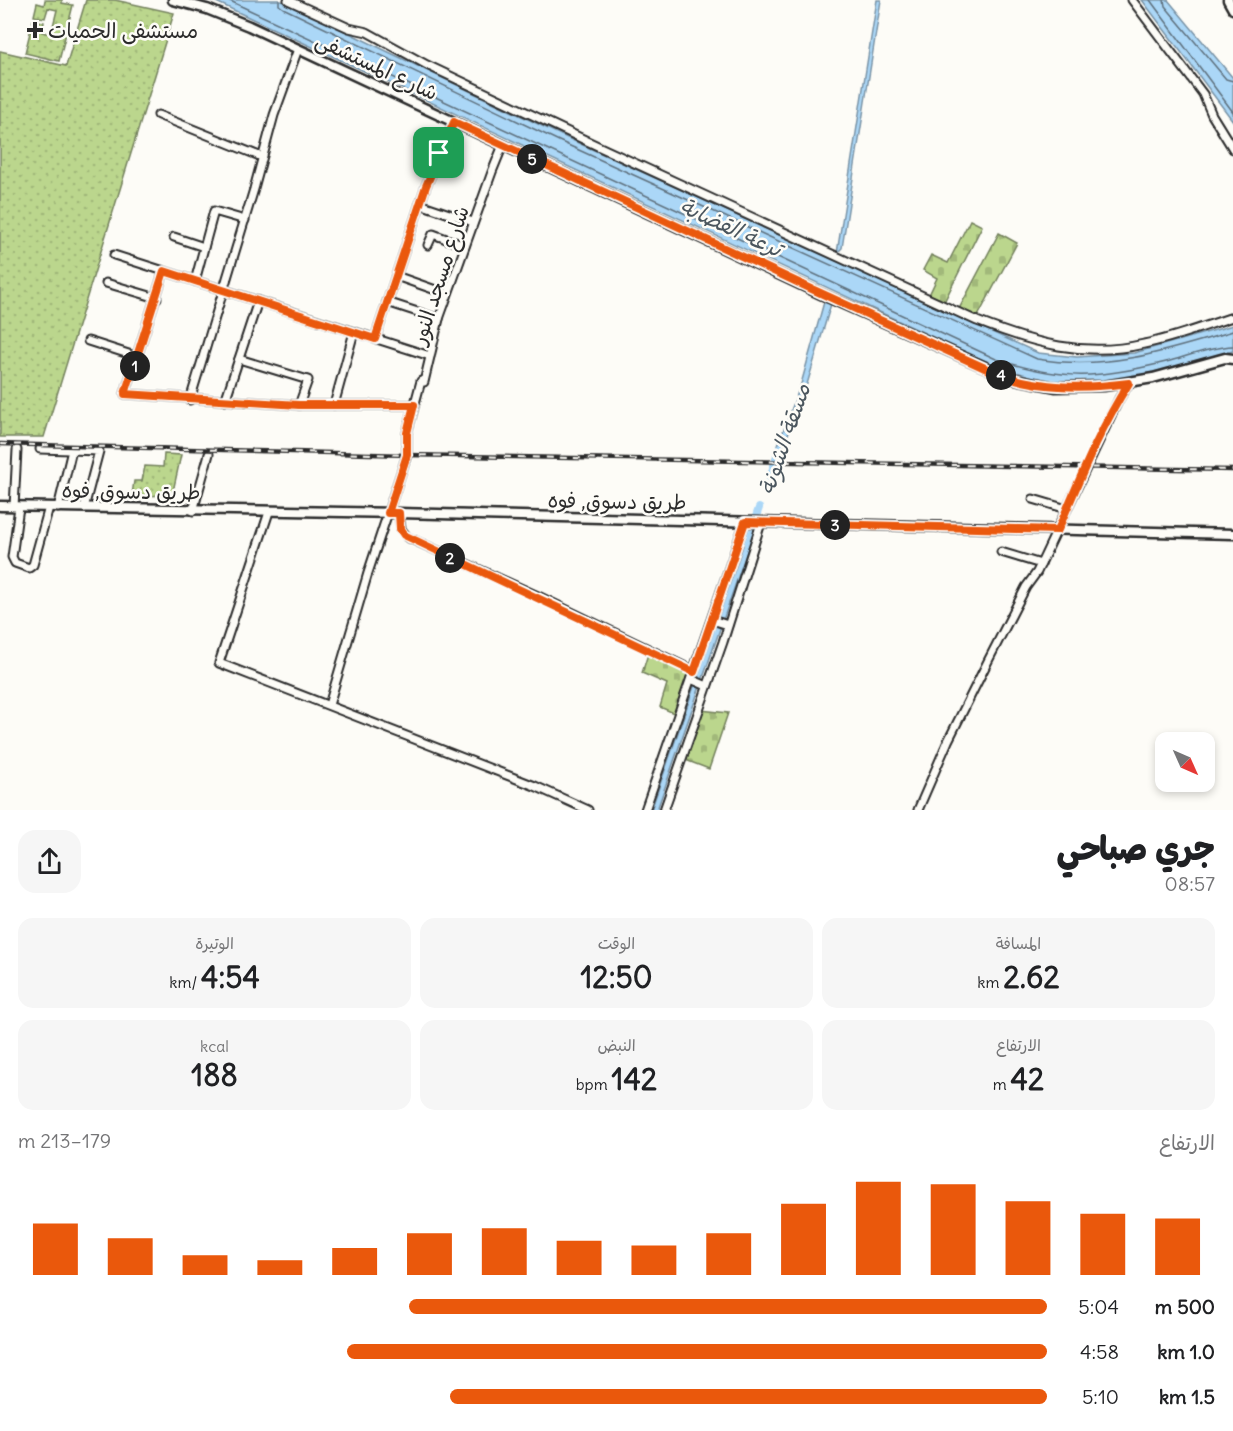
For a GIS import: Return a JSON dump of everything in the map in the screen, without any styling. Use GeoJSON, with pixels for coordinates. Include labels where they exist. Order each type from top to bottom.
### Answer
{"type":"FeatureCollection","features":[{"type":"Feature","properties":{"kind":"main road","name":"شارع المستشفى"},"geometry":{"type":"LineString","coordinates":[[173,0],[221,14],[998,374],[1023,382],[1080,388],[1129,383],[1225,358],[1233,359]]}},
{"type":"Feature","properties":{"kind":"main road"},"geometry":{"type":"LineString","coordinates":[[1228,0],[1233,9]]}},
{"type":"Feature","properties":{"kind":"main road","name":"طريق دسوق, فوه"},"geometry":{"type":"LineString","coordinates":[[0,506],[399,513],[1233,534]]}},
{"type":"Feature","properties":{"kind":"street"},"geometry":{"type":"LineString","coordinates":[[288,0],[349,28],[367,32],[427,65],[612,153],[967,316],[1016,336],[1052,346],[1107,350],[1146,344],[1233,316]]}},
{"type":"Feature","properties":{"kind":"street"},"geometry":{"type":"LineString","coordinates":[[1132,0],[1203,94],[1212,115],[1233,148]]}},
{"type":"Feature","properties":{"kind":"street"},"geometry":{"type":"LineString","coordinates":[[190,400],[262,157],[298,49]]}},
{"type":"Feature","properties":{"kind":"street"},"geometry":{"type":"LineString","coordinates":[[158,115],[262,157]]}},
{"type":"Feature","properties":{"kind":"street"},"geometry":{"type":"LineString","coordinates":[[375,339],[432,170],[454,122]]}},
{"type":"Feature","properties":{"kind":"street","name":"شارع مسجد النور"},"geometry":{"type":"LineString","coordinates":[[329,705],[407,455],[407,433],[423,382],[438,319],[503,145]]}},
{"type":"Feature","properties":{"kind":"street"},"geometry":{"type":"LineString","coordinates":[[420,204],[473,222]]}},
{"type":"Feature","properties":{"kind":"street"},"geometry":{"type":"LineString","coordinates":[[195,281],[214,211],[245,220]]}},
{"type":"Feature","properties":{"kind":"street"},"geometry":{"type":"LineString","coordinates":[[428,245],[433,234],[465,246]]}},
{"type":"Feature","properties":{"kind":"street"},"geometry":{"type":"LineString","coordinates":[[174,237],[204,247]]}},
{"type":"Feature","properties":{"kind":"street"},"geometry":{"type":"LineString","coordinates":[[114,255],[430,356]]}},
{"type":"Feature","properties":{"kind":"street"},"geometry":{"type":"LineString","coordinates":[[164,271],[125,394],[190,400],[299,405],[414,405]]}},
{"type":"Feature","properties":{"kind":"street"},"geometry":{"type":"LineString","coordinates":[[396,276],[447,294]]}},
{"type":"Feature","properties":{"kind":"street"},"geometry":{"type":"LineString","coordinates":[[106,283],[157,298]]}},
{"type":"Feature","properties":{"kind":"street"},"geometry":{"type":"LineString","coordinates":[[225,401],[258,301]]}},
{"type":"Feature","properties":{"kind":"street"},"geometry":{"type":"LineString","coordinates":[[387,302],[438,319]]}},
{"type":"Feature","properties":{"kind":"street"},"geometry":{"type":"LineString","coordinates":[[334,405],[354,332]]}},
{"type":"Feature","properties":{"kind":"street"},"geometry":{"type":"LineString","coordinates":[[88,341],[138,357]]}},
{"type":"Feature","properties":{"kind":"street"},"geometry":{"type":"LineString","coordinates":[[238,359],[308,380],[299,405]]}},
{"type":"Feature","properties":{"kind":"street"},"geometry":{"type":"LineString","coordinates":[[918,810],[948,741],[1026,587],[1041,564],[1119,399],[1129,383]]}},
{"type":"Feature","properties":{"kind":"street"},"geometry":{"type":"LineString","coordinates":[[40,449],[99,451],[84,508]]}},
{"type":"Feature","properties":{"kind":"street"},"geometry":{"type":"LineString","coordinates":[[17,450],[17,507],[12,557],[15,563],[29,568],[33,565],[72,450]]}},
{"type":"Feature","properties":{"kind":"street"},"geometry":{"type":"LineString","coordinates":[[193,511],[209,454]]}},
{"type":"Feature","properties":{"kind":"street"},"geometry":{"type":"LineString","coordinates":[[1033,499],[1067,509]]}},
{"type":"Feature","properties":{"kind":"street"},"geometry":{"type":"LineString","coordinates":[[269,512],[219,663],[535,786],[588,810]]}},
{"type":"Feature","properties":{"kind":"street"},"geometry":{"type":"LineString","coordinates":[[399,513],[400,529],[407,537],[538,596],[692,675],[707,686]]}},
{"type":"Feature","properties":{"kind":"street"},"geometry":{"type":"LineString","coordinates":[[645,810],[745,522]]}},
{"type":"Feature","properties":{"kind":"street"},"geometry":{"type":"LineString","coordinates":[[664,810],[761,523]]}},
{"type":"Feature","properties":{"kind":"street"},"geometry":{"type":"LineString","coordinates":[[1001,552],[1041,564]]}},
{"type":"Feature","properties":{"kind":"street"},"geometry":{"type":"LineString","coordinates":[[712,620],[728,625]]}},
{"type":"Feature","properties":{"kind":"green space"},"geometry":{"type":"Polygon","coordinates":[[[45,0],[62,0],[62,3],[73,5],[59,61],[25,53],[33,20],[44,22],[42,32],[51,34],[57,10],[48,8],[45,18],[34,16],[37,3],[44,5],[45,0]]]}},
{"type":"Feature","properties":{"kind":"green space"},"geometry":{"type":"Polygon","coordinates":[[[86,0],[115,0],[174,13],[44,437],[0,437],[0,51],[66,66],[86,0]]]}},
{"type":"Feature","properties":{"kind":"green space"},"geometry":{"type":"Polygon","coordinates":[[[970,220],[982,226],[944,302],[929,295],[937,278],[923,270],[931,255],[948,263],[970,220]]]}},
{"type":"Feature","properties":{"kind":"green space"},"geometry":{"type":"Polygon","coordinates":[[[999,233],[1017,243],[977,318],[959,309],[999,233]]]}},
{"type":"Feature","properties":{"kind":"green space"},"geometry":{"type":"Polygon","coordinates":[[[164,454],[181,455],[172,496],[132,495],[134,481],[142,481],[145,466],[163,467],[164,454]]]}},
{"type":"Feature","properties":{"kind":"green space"},"geometry":{"type":"Polygon","coordinates":[[[648,654],[691,674],[676,714],[660,707],[667,684],[642,673],[648,654]]]}},
{"type":"Feature","properties":{"kind":"green space"},"geometry":{"type":"Polygon","coordinates":[[[700,710],[728,713],[709,769],[683,759],[700,710]]]}},
{"type":"Feature","properties":{"kind":"water","name":"ترعة القضابة"},"geometry":{"type":"Polygon","coordinates":[[[212,0],[278,0],[289,4],[561,135],[1038,353],[1077,357],[1134,353],[1233,325],[1233,351],[1171,368],[1108,381],[1047,380],[993,365],[212,0]]]}},
{"type":"Feature","properties":{"kind":"water"},"geometry":{"type":"Polygon","coordinates":[[[877,0],[881,0],[842,248],[837,253],[877,0]]]}},
{"type":"Feature","properties":{"kind":"water"},"geometry":{"type":"Polygon","coordinates":[[[1142,0],[1168,0],[1233,78],[1233,121],[1142,0]]]}},
{"type":"Feature","properties":{"kind":"water"},"geometry":{"type":"Polygon","coordinates":[[[824,302],[831,304],[808,381],[779,458],[773,458],[801,384],[824,302]]]}},
{"type":"Feature","properties":{"kind":"water"},"geometry":{"type":"Polygon","coordinates":[[[747,534],[753,534],[657,810],[651,810],[747,534]]]}},
{"type":"Feature","properties":{"kind":"waterway","name":"مسقة الشونة"},"geometry":{"type":"LineString","coordinates":[[770,477],[780,448]]}},
{"type":"Feature","properties":{"kind":"waterway","name":"مسقة الشونة"},"geometry":{"type":"LineString","coordinates":[[747,542],[759,508]]}},
{"type":"Feature","properties":{"kind":"railway"},"geometry":{"type":"LineString","coordinates":[[0,444],[407,455],[1233,470]]}},
{"type":"Feature","properties":{"kind":"place","name":"مستشفى الحميات"},"geometry":{"type":"Point","coordinates":[35,30]}},
{"type":"Feature","properties":{"kind":"route"},"geometry":{"type":"LineString","coordinates":[[454,122],[998,374],[1023,382],[1055,387],[1104,387],[1129,383],[1098,442],[1058,530],[745,522],[694,672],[538,596],[441,554],[404,535],[400,529],[399,513],[388,513],[407,455],[407,433],[414,405],[299,405],[158,398],[125,394],[164,271],[375,339],[439,153],[454,122]]}}]}
